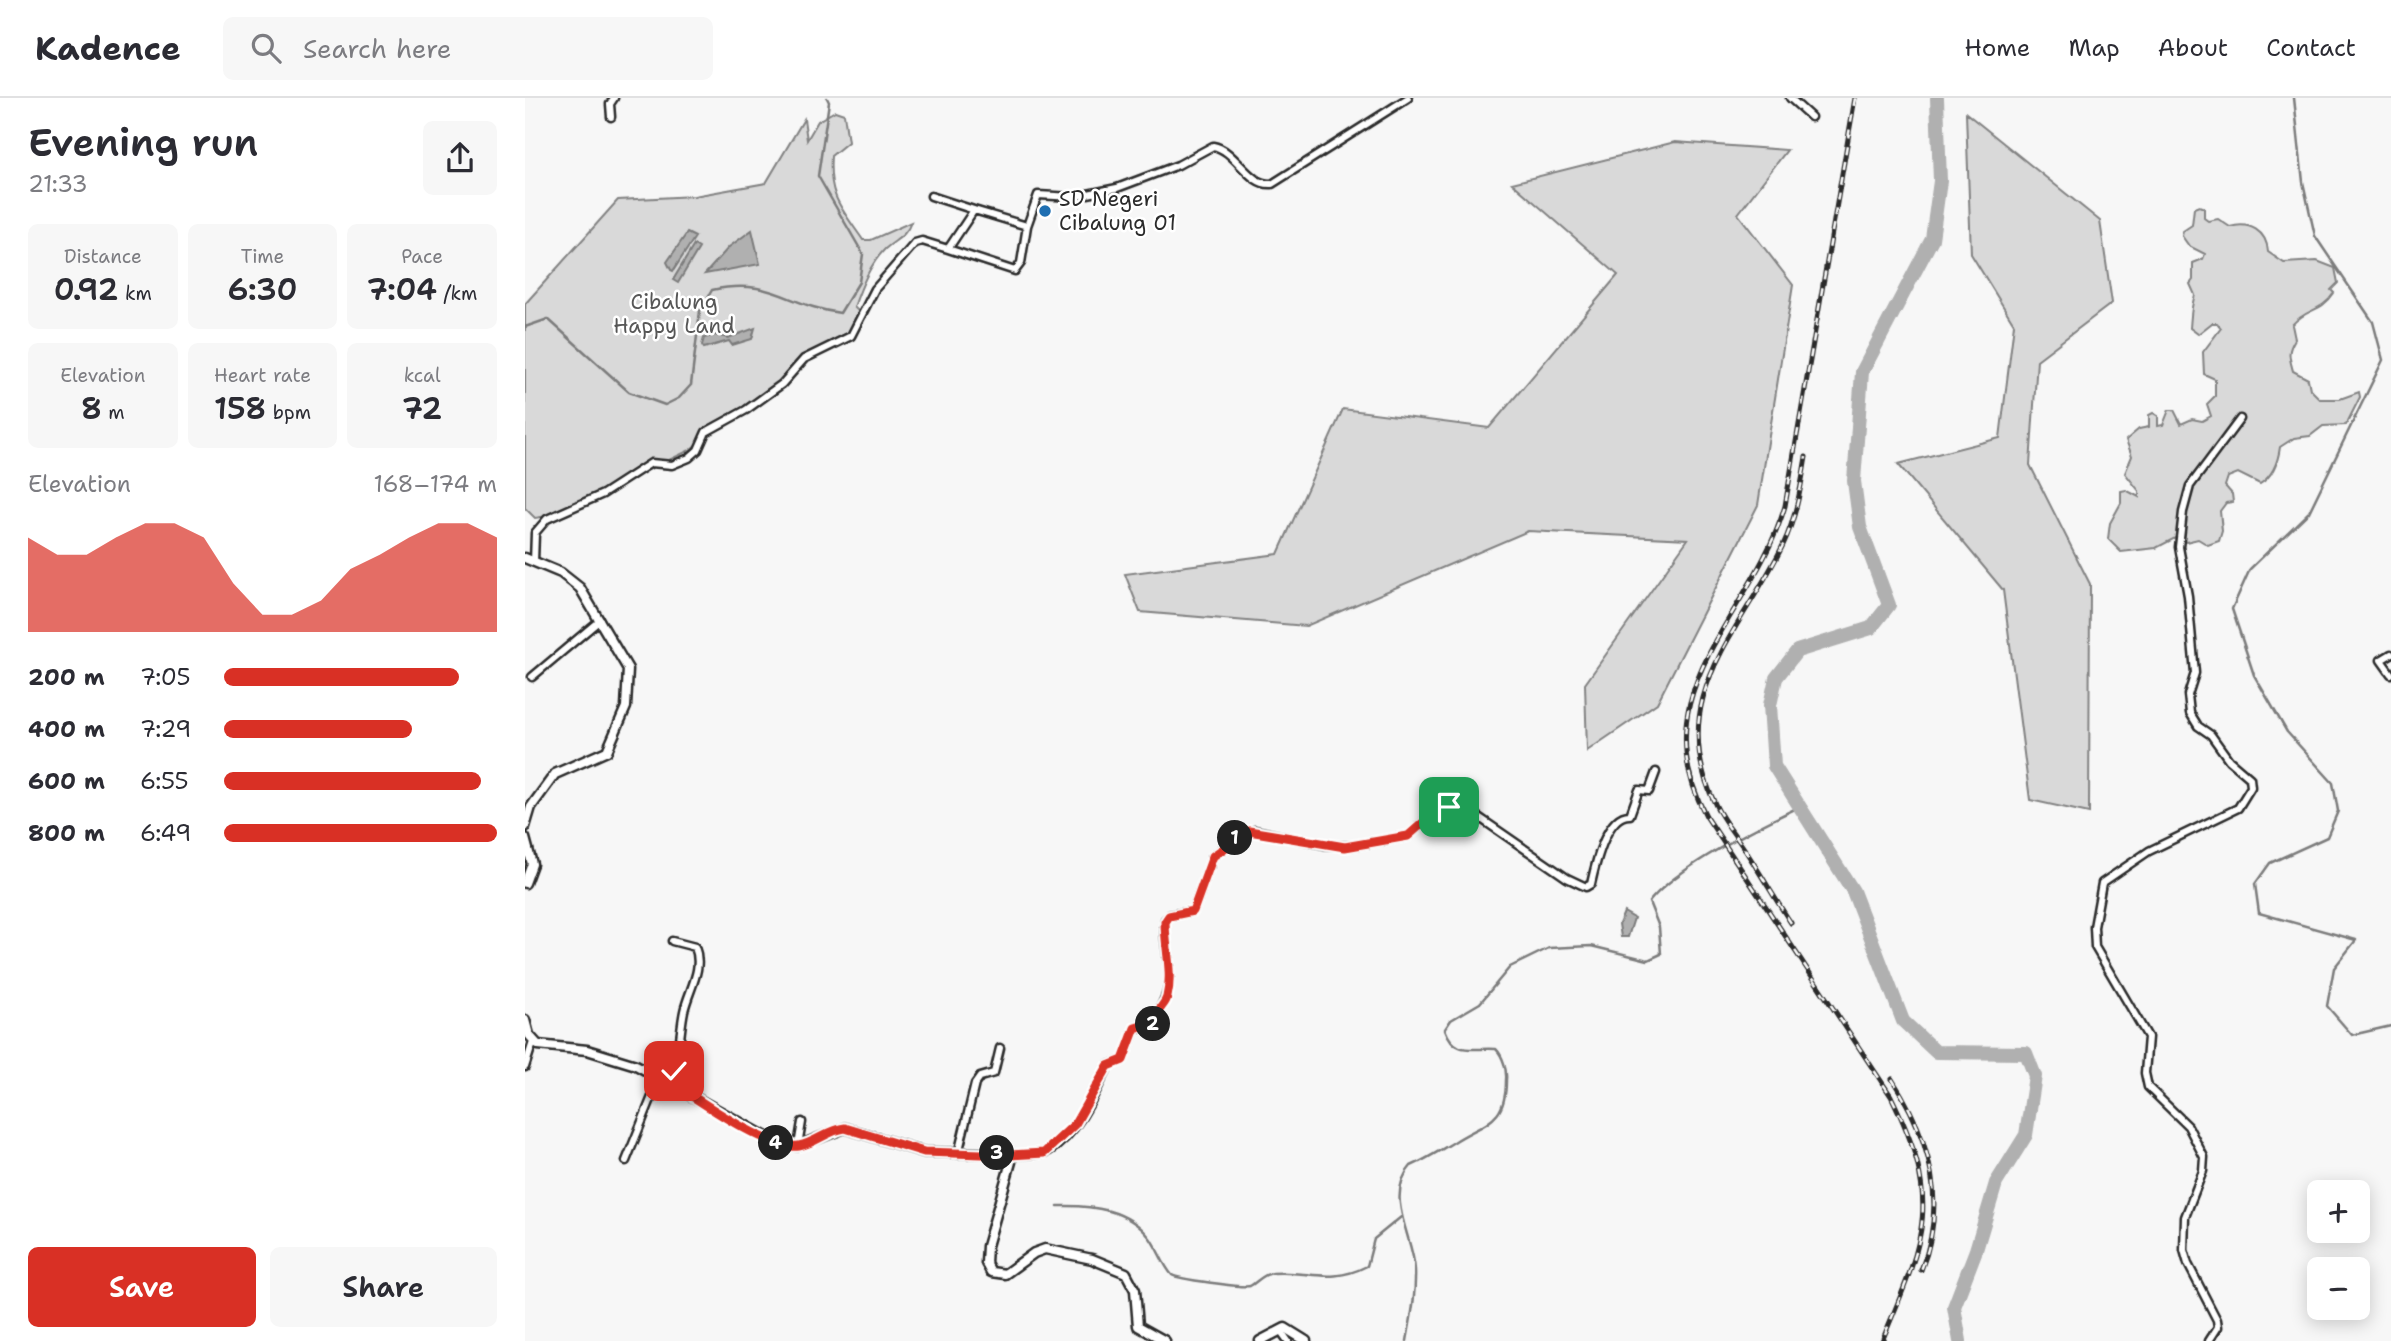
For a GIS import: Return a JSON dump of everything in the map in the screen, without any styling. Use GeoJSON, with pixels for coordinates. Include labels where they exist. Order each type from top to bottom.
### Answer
{"type":"FeatureCollection","features":[{"type":"Feature","properties":{"kind":"street"},"geometry":{"type":"LineString","coordinates":[[611,117],[610,104],[614,98]]}},
{"type":"Feature","properties":{"kind":"street"},"geometry":{"type":"LineString","coordinates":[[534,562],[534,538],[542,523],[603,494],[651,463],[672,465],[694,455],[706,432],[746,410],[782,384],[807,356],[851,336],[875,289],[915,243],[922,241],[1015,271],[1021,263],[1027,226],[1038,195],[1073,197],[1117,188],[1178,165],[1212,146],[1221,148],[1259,181],[1272,184],[1408,98]]}},
{"type":"Feature","properties":{"kind":"street"},"geometry":{"type":"LineString","coordinates":[[1790,98],[1811,117]]}},
{"type":"Feature","properties":{"kind":"street"},"geometry":{"type":"LineString","coordinates":[[932,196],[1027,226]]}},
{"type":"Feature","properties":{"kind":"street"},"geometry":{"type":"LineString","coordinates":[[948,249],[974,210]]}},
{"type":"Feature","properties":{"kind":"street"},"geometry":{"type":"LineString","coordinates":[[2209,1341],[2218,1327],[2217,1320],[2188,1264],[2184,1238],[2186,1217],[2203,1171],[2204,1157],[2188,1126],[2148,1087],[2145,1073],[2148,1037],[2096,950],[2093,933],[2102,883],[2148,851],[2238,807],[2251,787],[2250,778],[2233,764],[2211,735],[2197,726],[2190,713],[2188,695],[2195,673],[2188,596],[2179,547],[2184,503],[2190,486],[2240,419]]}},
{"type":"Feature","properties":{"kind":"street"},"geometry":{"type":"LineString","coordinates":[[525,558],[561,573],[575,583],[600,620],[629,672],[626,709],[605,752],[563,769],[550,779],[529,810],[525,827]]}},
{"type":"Feature","properties":{"kind":"street"},"geometry":{"type":"LineString","coordinates":[[532,677],[600,620]]}},
{"type":"Feature","properties":{"kind":"street"},"geometry":{"type":"LineString","coordinates":[[2391,654],[2381,660],[2391,674]]}},
{"type":"Feature","properties":{"kind":"street"},"geometry":{"type":"LineString","coordinates":[[533,1042],[541,1046],[603,1054],[664,1079],[779,1144],[798,1146],[845,1128],[917,1150],[958,1154],[1044,1153],[1059,1142],[1087,1107],[1108,1066],[1123,1060],[1135,1028],[1154,1023],[1159,1007],[1167,1000],[1169,981],[1165,920],[1170,915],[1193,911],[1213,856],[1240,835],[1255,830],[1324,845],[1352,846],[1408,836],[1434,813],[1455,807],[1480,818],[1567,878],[1586,887],[1591,884],[1602,843],[1620,818],[1630,815],[1639,790],[1649,791],[1656,772]]}},
{"type":"Feature","properties":{"kind":"street"},"geometry":{"type":"LineString","coordinates":[[525,838],[532,864],[525,883]]}},
{"type":"Feature","properties":{"kind":"street"},"geometry":{"type":"LineString","coordinates":[[626,1161],[664,1079],[677,1059],[684,1011],[697,971],[698,954],[695,947],[672,941]]}},
{"type":"Feature","properties":{"kind":"street"},"geometry":{"type":"LineString","coordinates":[[525,1020],[533,1042],[525,1067]]}},
{"type":"Feature","properties":{"kind":"street"},"geometry":{"type":"LineString","coordinates":[[958,1154],[975,1084],[980,1077],[994,1073],[1000,1048]]}},
{"type":"Feature","properties":{"kind":"street"},"geometry":{"type":"LineString","coordinates":[[798,1146],[802,1122]]}},
{"type":"Feature","properties":{"kind":"street"},"geometry":{"type":"LineString","coordinates":[[1010,1155],[1011,1162],[987,1246],[986,1263],[991,1272],[1005,1274],[1034,1253],[1045,1249],[1118,1268],[1126,1273],[1134,1286],[1139,1326],[1165,1341]]}},
{"type":"Feature","properties":{"kind":"street"},"geometry":{"type":"LineString","coordinates":[[1260,1341],[1280,1330],[1289,1329],[1306,1341]]}},
{"type":"Feature","properties":{"kind":"street"},"geometry":{"type":"LineString","coordinates":[[1280,1330],[1288,1341]]}},
{"type":"Feature","properties":{"kind":"green space","name":"Cibalung Happy Land"},"geometry":{"type":"Polygon","coordinates":[[[835,111],[844,114],[848,142],[831,156],[832,182],[834,192],[848,219],[863,240],[871,240],[911,222],[903,234],[880,255],[867,276],[854,307],[865,318],[849,341],[821,352],[748,404],[743,415],[715,428],[690,450],[554,515],[535,518],[525,508],[525,304],[618,200],[694,196],[766,183],[804,119],[807,140],[818,121],[835,111]]]}},
{"type":"Feature","properties":{"kind":"green space"},"geometry":{"type":"Polygon","coordinates":[[[1966,113],[2100,221],[2112,303],[2037,360],[2030,465],[2090,584],[2089,813],[2030,800],[2003,590],[1898,464],[2000,438],[2014,324],[1971,254],[1966,113]]]}},
{"type":"Feature","properties":{"kind":"green space"},"geometry":{"type":"Polygon","coordinates":[[[1675,142],[1787,150],[1738,214],[1793,285],[1758,505],[1657,703],[1587,751],[1585,684],[1688,539],[1528,531],[1306,626],[1140,612],[1125,574],[1278,554],[1343,409],[1489,428],[1618,275],[1512,183],[1675,142]]]}},
{"type":"Feature","properties":{"kind":"green space"},"geometry":{"type":"Polygon","coordinates":[[[2194,208],[2204,208],[2204,218],[2208,221],[2218,219],[2230,227],[2244,225],[2256,229],[2264,238],[2268,252],[2284,263],[2317,261],[2335,268],[2338,283],[2331,290],[2334,293],[2324,304],[2292,325],[2295,339],[2290,358],[2293,371],[2308,379],[2310,389],[2320,399],[2340,399],[2359,392],[2360,397],[2346,425],[2323,426],[2310,436],[2294,438],[2280,447],[2274,468],[2260,484],[2238,473],[2228,477],[2225,486],[2232,494],[2233,502],[2226,503],[2220,511],[2222,531],[2219,541],[2208,545],[2198,539],[2186,542],[2175,538],[2156,548],[2121,552],[2108,539],[2110,523],[2121,503],[2121,491],[2126,490],[2139,497],[2139,491],[2125,473],[2132,456],[2126,440],[2139,429],[2149,427],[2149,415],[2153,413],[2158,416],[2158,426],[2163,425],[2169,410],[2174,410],[2181,424],[2192,419],[2202,421],[2211,416],[2207,404],[2215,396],[2215,379],[2204,374],[2203,352],[2221,328],[2217,323],[2212,323],[2198,334],[2190,328],[2195,295],[2190,284],[2193,280],[2193,263],[2203,259],[2205,254],[2189,246],[2182,236],[2183,231],[2192,225],[2194,208]]]}},
{"type":"Feature","properties":{"kind":"shaded area"},"geometry":{"type":"Polygon","coordinates":[[[752,230],[760,264],[705,274],[729,247],[752,230]]]}},
{"type":"Feature","properties":{"kind":"shaded area"},"geometry":{"type":"Polygon","coordinates":[[[687,233],[695,237],[673,271],[667,262],[687,233]]]}},
{"type":"Feature","properties":{"kind":"shaded area"},"geometry":{"type":"Polygon","coordinates":[[[694,245],[699,248],[678,283],[673,280],[694,245]]]}},
{"type":"Feature","properties":{"kind":"shaded area"},"geometry":{"type":"Polygon","coordinates":[[[755,328],[752,339],[732,345],[729,341],[704,348],[702,345],[704,338],[715,335],[728,338],[755,328]]]}},
{"type":"Feature","properties":{"kind":"shaded area"},"geometry":{"type":"Polygon","coordinates":[[[1624,912],[1634,918],[1628,937],[1621,937],[1619,924],[1624,912]]]}},
{"type":"Feature","properties":{"kind":"waterway"},"geometry":{"type":"LineString","coordinates":[[525,327],[548,319],[629,392],[665,405],[679,398],[691,385],[700,311],[712,290],[750,287],[840,313],[859,282],[863,254],[818,176],[829,102],[827,98]]}},
{"type":"Feature","properties":{"kind":"waterway"},"geometry":{"type":"LineString","coordinates":[[1937,98],[1940,181],[1932,239],[1862,372],[1854,481],[1860,527],[1889,605],[1871,628],[1797,651],[1776,678],[1770,705],[1774,766],[1853,891],[1903,1021],[1936,1052],[2026,1053],[2035,1076],[2026,1135],[1996,1183],[1976,1250],[1954,1307],[1960,1341]]}},
{"type":"Feature","properties":{"kind":"waterway"},"geometry":{"type":"LineString","coordinates":[[2294,98],[2303,182],[2315,236],[2373,322],[2383,360],[2309,512],[2250,569],[2232,609],[2254,675],[2287,732],[2333,783],[2338,811],[2327,837],[2270,863],[2255,884],[2259,913],[2356,940],[2334,968],[2327,1006],[2352,1035],[2391,1026]]}},
{"type":"Feature","properties":{"kind":"waterway"},"geometry":{"type":"LineString","coordinates":[[1407,1341],[1415,1270],[1400,1203],[1403,1178],[1411,1166],[1492,1120],[1498,1114],[1505,1094],[1506,1072],[1503,1059],[1496,1049],[1466,1049],[1454,1044],[1445,1029],[1451,1020],[1480,1003],[1510,967],[1549,948],[1591,946],[1648,960],[1661,954],[1659,927],[1649,902],[1678,875],[1698,862],[1799,807]]}},
{"type":"Feature","properties":{"kind":"waterway"},"geometry":{"type":"LineString","coordinates":[[1058,1206],[1096,1208],[1131,1221],[1150,1238],[1172,1275],[1197,1281],[1245,1286],[1250,1286],[1263,1276],[1273,1273],[1330,1276],[1354,1272],[1367,1266],[1374,1239],[1401,1217]]}},
{"type":"Feature","properties":{"kind":"railway"},"geometry":{"type":"LineString","coordinates":[[1855,98],[1785,506],[1770,546],[1708,655],[1693,691],[1686,730],[1689,771],[1706,816],[1891,1096],[1918,1165],[1922,1220],[1917,1247],[1909,1275],[1882,1341]]}},
{"type":"Feature","properties":{"kind":"railway"},"geometry":{"type":"LineString","coordinates":[[1791,923],[1716,806],[1702,767],[1698,732],[1703,699],[1714,668],[1788,535],[1798,502],[1806,457]]}},
{"type":"Feature","properties":{"kind":"railway"},"geometry":{"type":"LineString","coordinates":[[1892,1079],[1916,1124],[1931,1172],[1933,1220],[1921,1270]]}},
{"type":"Feature","properties":{"kind":"place","name":"SD Negeri Cibalung 01"},"geometry":{"type":"Point","coordinates":[1045,211]}},
{"type":"Feature","properties":{"kind":"route"},"geometry":{"type":"LineString","coordinates":[[674,1071],[668,1080],[745,1126],[783,1145],[806,1144],[832,1131],[845,1128],[924,1152],[1010,1155],[1044,1153],[1052,1149],[1075,1124],[1108,1066],[1111,1063],[1121,1063],[1135,1028],[1140,1024],[1155,1022],[1160,1005],[1167,1000],[1169,981],[1165,922],[1169,916],[1193,911],[1217,850],[1240,835],[1255,830],[1336,847],[1401,838],[1413,833],[1434,813],[1449,807]]}}]}
